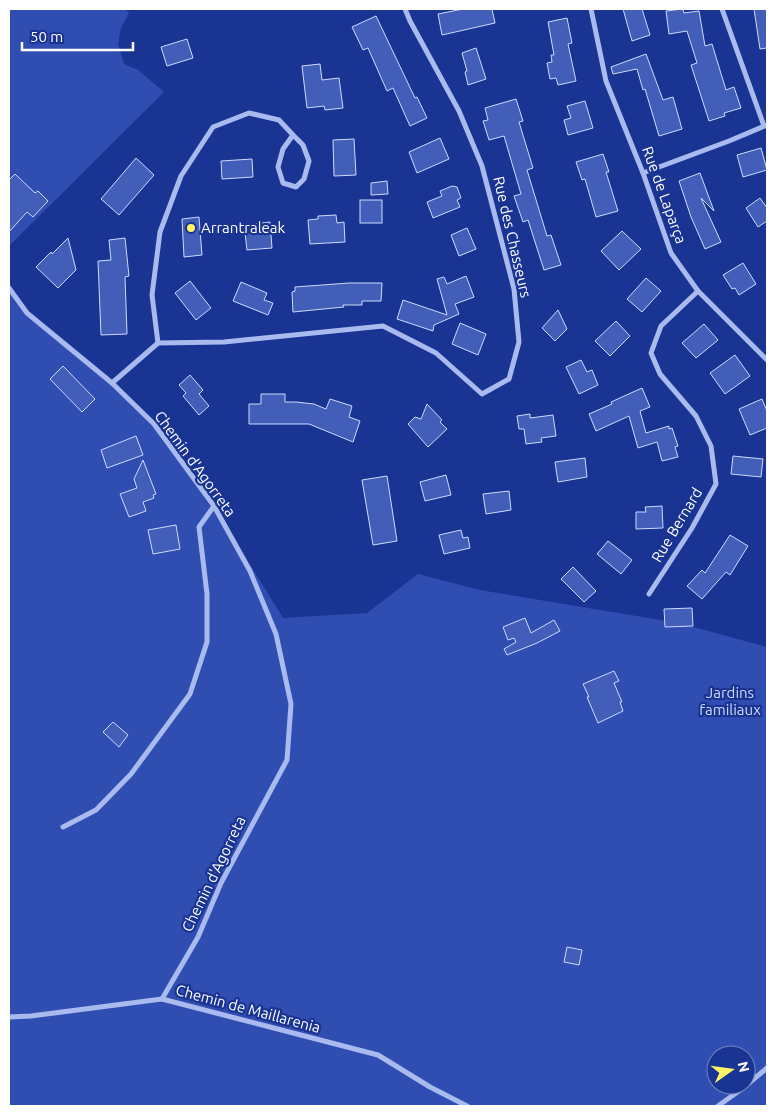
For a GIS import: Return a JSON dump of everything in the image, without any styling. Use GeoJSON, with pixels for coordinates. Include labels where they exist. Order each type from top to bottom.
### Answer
{"type":"FeatureCollection","features":[{"type":"Feature","properties":{"kind":"street","name":"Rue des Chasseurs"},"geometry":{"type":"LineString","coordinates":[[158,343],[224,342],[383,326],[436,353],[482,394],[509,379],[519,342],[514,289],[482,166],[459,111],[405,9]]}},
{"type":"Feature","properties":{"kind":"street","name":"Rue de Laparça"},"geometry":{"type":"LineString","coordinates":[[591,9],[606,81],[643,173],[671,253],[698,291],[767,360]]}},
{"type":"Feature","properties":{"kind":"street"},"geometry":{"type":"LineString","coordinates":[[643,173],[729,142],[766,126],[722,9]]}},
{"type":"Feature","properties":{"kind":"street"},"geometry":{"type":"LineString","coordinates":[[112,383],[158,343],[152,295],[160,232],[181,176],[213,127],[249,113],[280,120],[303,145],[309,161],[304,178],[296,187],[283,184],[278,167],[283,149],[293,135]]}},
{"type":"Feature","properties":{"kind":"street","name":"Chemin d'Agorreta"},"geometry":{"type":"LineString","coordinates":[[9,288],[27,313],[112,383],[154,424],[214,506],[250,571],[276,634],[291,704],[286,760],[221,883],[198,937],[162,999]]}},
{"type":"Feature","properties":{"kind":"street","name":"Rue Bernard"},"geometry":{"type":"LineString","coordinates":[[649,594],[692,528],[716,484],[711,446],[704,431],[696,416],[660,374],[651,353],[661,326],[698,291]]}},
{"type":"Feature","properties":{"kind":"street"},"geometry":{"type":"LineString","coordinates":[[63,827],[96,810],[131,774],[190,694],[207,642],[207,594],[199,527],[214,506]]}},
{"type":"Feature","properties":{"kind":"street","name":"Chemin de Maillarenia"},"geometry":{"type":"LineString","coordinates":[[9,1017],[31,1016],[162,999],[378,1055],[430,1088],[467,1106]]}},
{"type":"Feature","properties":{"kind":"street"},"geometry":{"type":"LineString","coordinates":[[718,1106],[767,1068]]}},
{"type":"Feature","properties":{"kind":"green space"},"geometry":{"type":"Polygon","coordinates":[[[9,9],[125,9],[129,13],[121,28],[118,44],[124,64],[138,70],[164,92],[9,246],[9,9]]]}},
{"type":"Feature","properties":{"kind":"green space","name":"Jardins familiaux"},"geometry":{"type":"Polygon","coordinates":[[[9,288],[27,313],[112,383],[154,424],[214,506],[283,618],[367,613],[418,574],[480,590],[679,623],[767,647],[767,1106],[9,1106],[9,288]]]}},
{"type":"Feature","properties":{"kind":"building"},"geometry":{"type":"Polygon","coordinates":[[[463,9],[492,9],[495,23],[442,35],[438,14],[463,9]]]}},
{"type":"Feature","properties":{"kind":"building"},"geometry":{"type":"Polygon","coordinates":[[[623,9],[642,9],[650,35],[632,41],[623,9]]]}},
{"type":"Feature","properties":{"kind":"building"},"geometry":{"type":"Polygon","coordinates":[[[683,9],[684,13],[699,11],[705,46],[712,44],[726,90],[734,87],[741,108],[724,113],[725,116],[709,121],[691,65],[697,63],[687,31],[669,34],[666,11],[683,9]]]}},
{"type":"Feature","properties":{"kind":"building"},"geometry":{"type":"Polygon","coordinates":[[[754,9],[767,9],[767,48],[760,49],[754,9]]]}},
{"type":"Feature","properties":{"kind":"building"},"geometry":{"type":"Polygon","coordinates":[[[376,16],[415,98],[417,97],[427,118],[410,126],[393,88],[387,91],[368,48],[363,50],[352,27],[376,16]]]}},
{"type":"Feature","properties":{"kind":"building"},"geometry":{"type":"Polygon","coordinates":[[[567,18],[572,43],[568,44],[576,81],[558,85],[556,78],[550,79],[547,63],[552,62],[551,55],[554,55],[548,22],[567,18]]]}},
{"type":"Feature","properties":{"kind":"building"},"geometry":{"type":"Polygon","coordinates":[[[187,39],[193,58],[167,66],[161,47],[187,39]]]}},
{"type":"Feature","properties":{"kind":"building"},"geometry":{"type":"Polygon","coordinates":[[[476,48],[486,79],[468,85],[465,72],[467,71],[462,53],[476,48]]]}},
{"type":"Feature","properties":{"kind":"building"},"geometry":{"type":"Polygon","coordinates":[[[646,54],[663,100],[673,97],[682,129],[659,136],[637,69],[613,74],[611,67],[646,54]]]}},
{"type":"Feature","properties":{"kind":"building"},"geometry":{"type":"Polygon","coordinates":[[[320,64],[322,80],[339,78],[343,108],[325,110],[324,106],[307,108],[302,66],[320,64]]]}},
{"type":"Feature","properties":{"kind":"building"},"geometry":{"type":"Polygon","coordinates":[[[516,99],[523,121],[519,122],[533,168],[527,170],[547,236],[551,235],[561,265],[544,270],[528,220],[523,222],[514,196],[521,194],[504,136],[489,140],[483,121],[488,120],[485,108],[516,99]]]}},
{"type":"Feature","properties":{"kind":"building"},"geometry":{"type":"Polygon","coordinates":[[[585,101],[593,128],[568,135],[564,120],[571,118],[567,106],[585,101]]]}},
{"type":"Feature","properties":{"kind":"building"},"geometry":{"type":"Polygon","coordinates":[[[440,138],[449,159],[417,173],[409,152],[440,138]]]}},
{"type":"Feature","properties":{"kind":"building"},"geometry":{"type":"Polygon","coordinates":[[[354,139],[356,175],[334,176],[333,140],[354,139]]]}},
{"type":"Feature","properties":{"kind":"building"},"geometry":{"type":"Polygon","coordinates":[[[761,148],[767,170],[743,177],[737,155],[761,148]]]}},
{"type":"Feature","properties":{"kind":"building"},"geometry":{"type":"Polygon","coordinates":[[[603,154],[609,172],[606,172],[618,211],[596,217],[585,179],[582,180],[576,162],[603,154]]]}},
{"type":"Feature","properties":{"kind":"building"},"geometry":{"type":"Polygon","coordinates":[[[136,158],[154,175],[119,215],[101,199],[136,158]]]}},
{"type":"Feature","properties":{"kind":"building"},"geometry":{"type":"Polygon","coordinates":[[[252,159],[253,177],[222,179],[221,161],[252,159]]]}},
{"type":"Feature","properties":{"kind":"building"},"geometry":{"type":"Polygon","coordinates":[[[700,173],[714,211],[701,198],[721,242],[705,249],[691,217],[679,181],[700,173]]]}},
{"type":"Feature","properties":{"kind":"building"},"geometry":{"type":"Polygon","coordinates":[[[15,174],[35,193],[38,191],[48,201],[33,217],[27,212],[9,232],[9,180],[15,174]]]}},
{"type":"Feature","properties":{"kind":"building"},"geometry":{"type":"Polygon","coordinates":[[[387,181],[388,194],[371,195],[371,183],[387,181]]]}},
{"type":"Feature","properties":{"kind":"building"},"geometry":{"type":"Polygon","coordinates":[[[452,186],[457,187],[461,198],[457,200],[460,207],[433,218],[427,202],[442,196],[440,191],[452,186]]]}},
{"type":"Feature","properties":{"kind":"building"},"geometry":{"type":"Polygon","coordinates":[[[760,198],[767,208],[767,221],[758,227],[746,208],[760,198]]]}},
{"type":"Feature","properties":{"kind":"building"},"geometry":{"type":"Polygon","coordinates":[[[360,200],[382,200],[382,223],[360,223],[360,200]]]}},
{"type":"Feature","properties":{"kind":"building"},"geometry":{"type":"Polygon","coordinates":[[[336,215],[337,223],[344,222],[345,242],[310,244],[308,220],[318,219],[318,216],[336,215]]]}},
{"type":"Feature","properties":{"kind":"building","name":"Arrantraleak"},"geometry":{"type":"Polygon","coordinates":[[[199,217],[202,255],[184,257],[182,219],[199,217]]]}},
{"type":"Feature","properties":{"kind":"building"},"geometry":{"type":"Polygon","coordinates":[[[270,222],[272,248],[247,250],[244,225],[270,222]]]}},
{"type":"Feature","properties":{"kind":"building"},"geometry":{"type":"Polygon","coordinates":[[[467,228],[476,249],[459,256],[451,235],[467,228]]]}},
{"type":"Feature","properties":{"kind":"building"},"geometry":{"type":"Polygon","coordinates":[[[622,231],[641,249],[619,270],[601,251],[622,231]]]}},
{"type":"Feature","properties":{"kind":"building"},"geometry":{"type":"Polygon","coordinates":[[[68,238],[76,270],[58,288],[36,267],[68,238]]]}},
{"type":"Feature","properties":{"kind":"building"},"geometry":{"type":"Polygon","coordinates":[[[125,238],[129,276],[125,277],[127,334],[101,335],[98,261],[111,260],[109,240],[125,238]]]}},
{"type":"Feature","properties":{"kind":"building"},"geometry":{"type":"Polygon","coordinates":[[[743,263],[756,284],[739,295],[735,288],[732,289],[723,275],[743,263]]]}},
{"type":"Feature","properties":{"kind":"building"},"geometry":{"type":"Polygon","coordinates":[[[466,276],[474,297],[455,304],[459,314],[434,325],[433,331],[397,319],[403,300],[447,315],[437,279],[444,277],[447,284],[466,276]]]}},
{"type":"Feature","properties":{"kind":"building"},"geometry":{"type":"Polygon","coordinates":[[[646,278],[661,291],[642,312],[627,299],[646,278]]]}},
{"type":"Feature","properties":{"kind":"building"},"geometry":{"type":"Polygon","coordinates":[[[190,281],[211,308],[196,320],[175,293],[190,281]]]}},
{"type":"Feature","properties":{"kind":"building"},"geometry":{"type":"Polygon","coordinates":[[[241,282],[267,293],[264,300],[273,303],[268,315],[233,301],[241,282]]]}},
{"type":"Feature","properties":{"kind":"building"},"geometry":{"type":"Polygon","coordinates":[[[349,283],[382,283],[381,301],[362,301],[362,305],[343,305],[344,307],[293,312],[292,292],[295,291],[295,287],[349,283]]]}},
{"type":"Feature","properties":{"kind":"building"},"geometry":{"type":"Polygon","coordinates":[[[558,310],[567,329],[555,341],[542,328],[558,310]]]}},
{"type":"Feature","properties":{"kind":"building"},"geometry":{"type":"Polygon","coordinates":[[[616,321],[630,336],[610,356],[595,341],[616,321]]]}},
{"type":"Feature","properties":{"kind":"building"},"geometry":{"type":"Polygon","coordinates":[[[460,323],[486,334],[478,355],[452,344],[460,323]]]}},
{"type":"Feature","properties":{"kind":"building"},"geometry":{"type":"Polygon","coordinates":[[[704,324],[718,340],[696,358],[682,343],[704,324]]]}},
{"type":"Feature","properties":{"kind":"building"},"geometry":{"type":"Polygon","coordinates":[[[735,355],[750,376],[725,394],[710,373],[735,355]]]}},
{"type":"Feature","properties":{"kind":"building"},"geometry":{"type":"Polygon","coordinates":[[[581,360],[587,372],[592,370],[598,385],[579,394],[566,367],[581,360]]]}},
{"type":"Feature","properties":{"kind":"building"},"geometry":{"type":"Polygon","coordinates":[[[63,366],[95,399],[82,412],[50,379],[63,366]]]}},
{"type":"Feature","properties":{"kind":"building"},"geometry":{"type":"Polygon","coordinates":[[[190,375],[203,390],[199,394],[209,406],[199,415],[183,396],[186,393],[179,385],[190,375]]]}},
{"type":"Feature","properties":{"kind":"building"},"geometry":{"type":"Polygon","coordinates":[[[642,388],[650,407],[640,411],[646,433],[669,426],[669,429],[672,428],[678,446],[675,447],[678,457],[662,461],[657,442],[638,448],[629,416],[596,431],[589,414],[642,388]]]}},
{"type":"Feature","properties":{"kind":"building"},"geometry":{"type":"Polygon","coordinates":[[[261,394],[285,394],[285,402],[314,404],[326,409],[330,399],[352,406],[349,417],[360,421],[353,442],[309,424],[249,424],[249,404],[261,404],[261,394]]]}},
{"type":"Feature","properties":{"kind":"building"},"geometry":{"type":"Polygon","coordinates":[[[762,399],[767,411],[767,428],[750,435],[739,409],[762,399]]]}},
{"type":"Feature","properties":{"kind":"building"},"geometry":{"type":"Polygon","coordinates":[[[427,404],[442,420],[440,422],[447,429],[428,447],[408,424],[415,417],[421,419],[427,404]]]}},
{"type":"Feature","properties":{"kind":"building"},"geometry":{"type":"Polygon","coordinates":[[[530,414],[530,418],[553,415],[556,436],[541,438],[542,442],[526,444],[524,429],[519,429],[517,416],[530,414]]]}},
{"type":"Feature","properties":{"kind":"building"},"geometry":{"type":"Polygon","coordinates":[[[136,436],[143,455],[107,468],[101,450],[136,436]]]}},
{"type":"Feature","properties":{"kind":"building"},"geometry":{"type":"Polygon","coordinates":[[[733,456],[763,459],[761,477],[731,474],[733,456]]]}},
{"type":"Feature","properties":{"kind":"building"},"geometry":{"type":"Polygon","coordinates":[[[585,458],[587,477],[558,482],[555,462],[585,458]]]}},
{"type":"Feature","properties":{"kind":"building"},"geometry":{"type":"Polygon","coordinates":[[[143,460],[156,494],[153,495],[154,498],[143,502],[146,511],[129,517],[120,494],[137,488],[134,479],[143,460]]]}},
{"type":"Feature","properties":{"kind":"building"},"geometry":{"type":"Polygon","coordinates":[[[446,475],[451,495],[425,501],[420,482],[446,475]]]}},
{"type":"Feature","properties":{"kind":"building"},"geometry":{"type":"Polygon","coordinates":[[[387,476],[397,541],[373,545],[362,480],[387,476]]]}},
{"type":"Feature","properties":{"kind":"building"},"geometry":{"type":"Polygon","coordinates":[[[509,491],[511,510],[486,514],[483,494],[509,491]]]}},
{"type":"Feature","properties":{"kind":"building"},"geometry":{"type":"Polygon","coordinates":[[[662,506],[663,528],[636,529],[636,512],[646,512],[645,507],[662,506]]]}},
{"type":"Feature","properties":{"kind":"building"},"geometry":{"type":"Polygon","coordinates":[[[176,525],[180,549],[153,554],[148,530],[176,525]]]}},
{"type":"Feature","properties":{"kind":"building"},"geometry":{"type":"Polygon","coordinates":[[[461,530],[463,538],[468,537],[470,548],[444,554],[439,535],[461,530]]]}},
{"type":"Feature","properties":{"kind":"building"},"geometry":{"type":"Polygon","coordinates":[[[730,535],[748,546],[730,575],[726,572],[702,599],[687,586],[702,570],[705,573],[730,535]]]}},
{"type":"Feature","properties":{"kind":"building"},"geometry":{"type":"Polygon","coordinates":[[[608,541],[632,560],[621,574],[597,554],[608,541]]]}},
{"type":"Feature","properties":{"kind":"building"},"geometry":{"type":"Polygon","coordinates":[[[573,567],[596,591],[584,602],[561,579],[573,567]]]}},
{"type":"Feature","properties":{"kind":"building"},"geometry":{"type":"Polygon","coordinates":[[[692,608],[693,626],[665,627],[664,609],[692,608]]]}},
{"type":"Feature","properties":{"kind":"building"},"geometry":{"type":"Polygon","coordinates":[[[525,618],[531,633],[554,620],[560,631],[507,655],[504,649],[516,642],[514,638],[508,640],[503,627],[525,618]]]}},
{"type":"Feature","properties":{"kind":"building"},"geometry":{"type":"Polygon","coordinates":[[[614,671],[619,681],[614,683],[622,702],[620,702],[623,711],[598,723],[583,684],[614,671]]]}},
{"type":"Feature","properties":{"kind":"building"},"geometry":{"type":"Polygon","coordinates":[[[113,722],[128,735],[119,747],[103,732],[113,722]]]}},
{"type":"Feature","properties":{"kind":"building"},"geometry":{"type":"Polygon","coordinates":[[[567,947],[582,950],[579,965],[564,962],[567,947]]]}},
{"type":"Feature","properties":{"kind":"place","name":"Arrantraleak"},"geometry":{"type":"Point","coordinates":[191,228]}}]}
